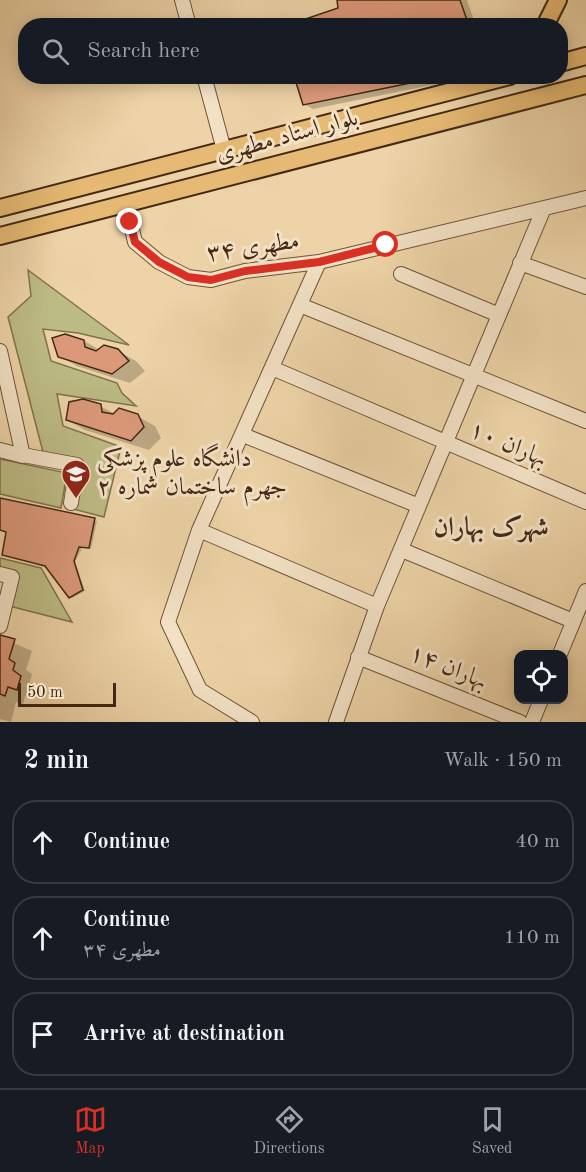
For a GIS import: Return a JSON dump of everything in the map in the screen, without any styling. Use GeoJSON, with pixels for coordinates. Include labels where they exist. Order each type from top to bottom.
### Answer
{"type":"FeatureCollection","features":[{"type":"Feature","properties":{"kind":"main road"},"geometry":{"type":"LineString","coordinates":[[549,18],[558,0]]}},
{"type":"Feature","properties":{"kind":"main road"},"geometry":{"type":"LineString","coordinates":[[568,61],[586,56]]}},
{"type":"Feature","properties":{"kind":"main road","name":"بلوار استاد مطهری"},"geometry":{"type":"LineString","coordinates":[[0,208],[480,84]]}},
{"type":"Feature","properties":{"kind":"main road","name":"بلوار استاد مطهری"},"geometry":{"type":"LineString","coordinates":[[0,236],[586,85]]}},
{"type":"Feature","properties":{"kind":"street"},"geometry":{"type":"LineString","coordinates":[[182,0],[187,18]]}},
{"type":"Feature","properties":{"kind":"street"},"geometry":{"type":"LineString","coordinates":[[206,84],[224,150]]}},
{"type":"Feature","properties":{"kind":"street","name":"مطهری ۳۴"},"geometry":{"type":"LineString","coordinates":[[126,204],[135,242],[159,262],[188,277],[211,280],[245,271],[319,262],[586,198]]}},
{"type":"Feature","properties":{"kind":"street"},"geometry":{"type":"LineString","coordinates":[[336,722],[377,606],[544,208]]}},
{"type":"Feature","properties":{"kind":"street"},"geometry":{"type":"LineString","coordinates":[[252,722],[200,690],[168,622],[199,530],[319,262]]}},
{"type":"Feature","properties":{"kind":"street"},"geometry":{"type":"LineString","coordinates":[[520,263],[586,288]]}},
{"type":"Feature","properties":{"kind":"street"},"geometry":{"type":"LineString","coordinates":[[401,274],[499,315]]}},
{"type":"Feature","properties":{"kind":"street"},"geometry":{"type":"LineString","coordinates":[[300,305],[586,421]]}},
{"type":"Feature","properties":{"kind":"street"},"geometry":{"type":"LineString","coordinates":[[0,351],[5,395],[23,455]]}},
{"type":"Feature","properties":{"kind":"street","name":"بهاران ۱۰"},"geometry":{"type":"LineString","coordinates":[[272,368],[586,502]]}},
{"type":"Feature","properties":{"kind":"street"},"geometry":{"type":"LineString","coordinates":[[243,435],[419,506]]}},
{"type":"Feature","properties":{"kind":"street"},"geometry":{"type":"LineString","coordinates":[[0,450],[77,465],[71,503]]}},
{"type":"Feature","properties":{"kind":"street"},"geometry":{"type":"LineString","coordinates":[[199,530],[377,606]]}},
{"type":"Feature","properties":{"kind":"street"},"geometry":{"type":"LineString","coordinates":[[402,550],[573,621]]}},
{"type":"Feature","properties":{"kind":"street"},"geometry":{"type":"LineString","coordinates":[[0,574],[12,577],[0,626]]}},
{"type":"Feature","properties":{"kind":"street"},"geometry":{"type":"LineString","coordinates":[[562,650],[586,591]]}},
{"type":"Feature","properties":{"kind":"street","name":"بهاران ۱۴"},"geometry":{"type":"LineString","coordinates":[[358,657],[520,722]]}},
{"type":"Feature","properties":{"kind":"street"},"geometry":{"type":"LineString","coordinates":[[532,722],[539,704]]}},
{"type":"Feature","properties":{"kind":"shaded area"},"geometry":{"type":"Polygon","coordinates":[[[28,270],[129,345],[78,333],[43,329],[51,361],[117,383],[122,393],[136,406],[57,394],[63,426],[121,447],[104,517],[73,509],[81,461],[43,452],[8,317],[31,296],[28,270]]]}},
{"type":"Feature","properties":{"kind":"shaded area"},"geometry":{"type":"Polygon","coordinates":[[[0,459],[67,473],[61,508],[0,494],[0,459]]]}},
{"type":"Feature","properties":{"kind":"shaded area"},"geometry":{"type":"Polygon","coordinates":[[[0,558],[41,568],[72,622],[9,606],[16,574],[0,569],[0,558]]]}},
{"type":"Feature","properties":{"kind":"building"},"geometry":{"type":"Polygon","coordinates":[[[337,0],[460,0],[466,18],[309,18],[338,8],[337,0]]]}},
{"type":"Feature","properties":{"kind":"building"},"geometry":{"type":"Polygon","coordinates":[[[296,84],[406,84],[303,105],[296,84]]]}},
{"type":"Feature","properties":{"kind":"building"},"geometry":{"type":"Polygon","coordinates":[[[65,334],[84,340],[85,347],[96,351],[104,345],[118,349],[129,361],[112,374],[58,357],[52,338],[65,334]]]}},
{"type":"Feature","properties":{"kind":"building"},"geometry":{"type":"Polygon","coordinates":[[[83,399],[101,404],[102,412],[113,414],[119,408],[138,414],[144,427],[131,441],[66,420],[69,402],[83,399]]]}},
{"type":"Feature","properties":{"kind":"building"},"geometry":{"type":"Polygon","coordinates":[[[0,498],[95,518],[89,548],[79,547],[74,561],[83,590],[69,598],[45,566],[2,555],[6,532],[0,530],[0,498]]]}},
{"type":"Feature","properties":{"kind":"building"},"geometry":{"type":"Polygon","coordinates":[[[0,635],[15,639],[9,659],[15,663],[13,670],[21,676],[17,690],[8,687],[5,696],[0,694],[0,635]]]}},
{"type":"Feature","properties":{"kind":"place","name":"دانشگاه علوم پزشکی جهرم ساختمان شماره ۲"},"geometry":{"type":"Point","coordinates":[76,500]}},
{"type":"Feature","properties":{"kind":"district","name":"شهرک بهاران"},"geometry":{"type":"Point","coordinates":[491,528]}},
{"type":"Feature","properties":{"kind":"route"},"geometry":{"type":"LineString","coordinates":[[130,222],[135,242],[159,262],[188,277],[211,280],[245,271],[319,262],[386,245]]}}]}
